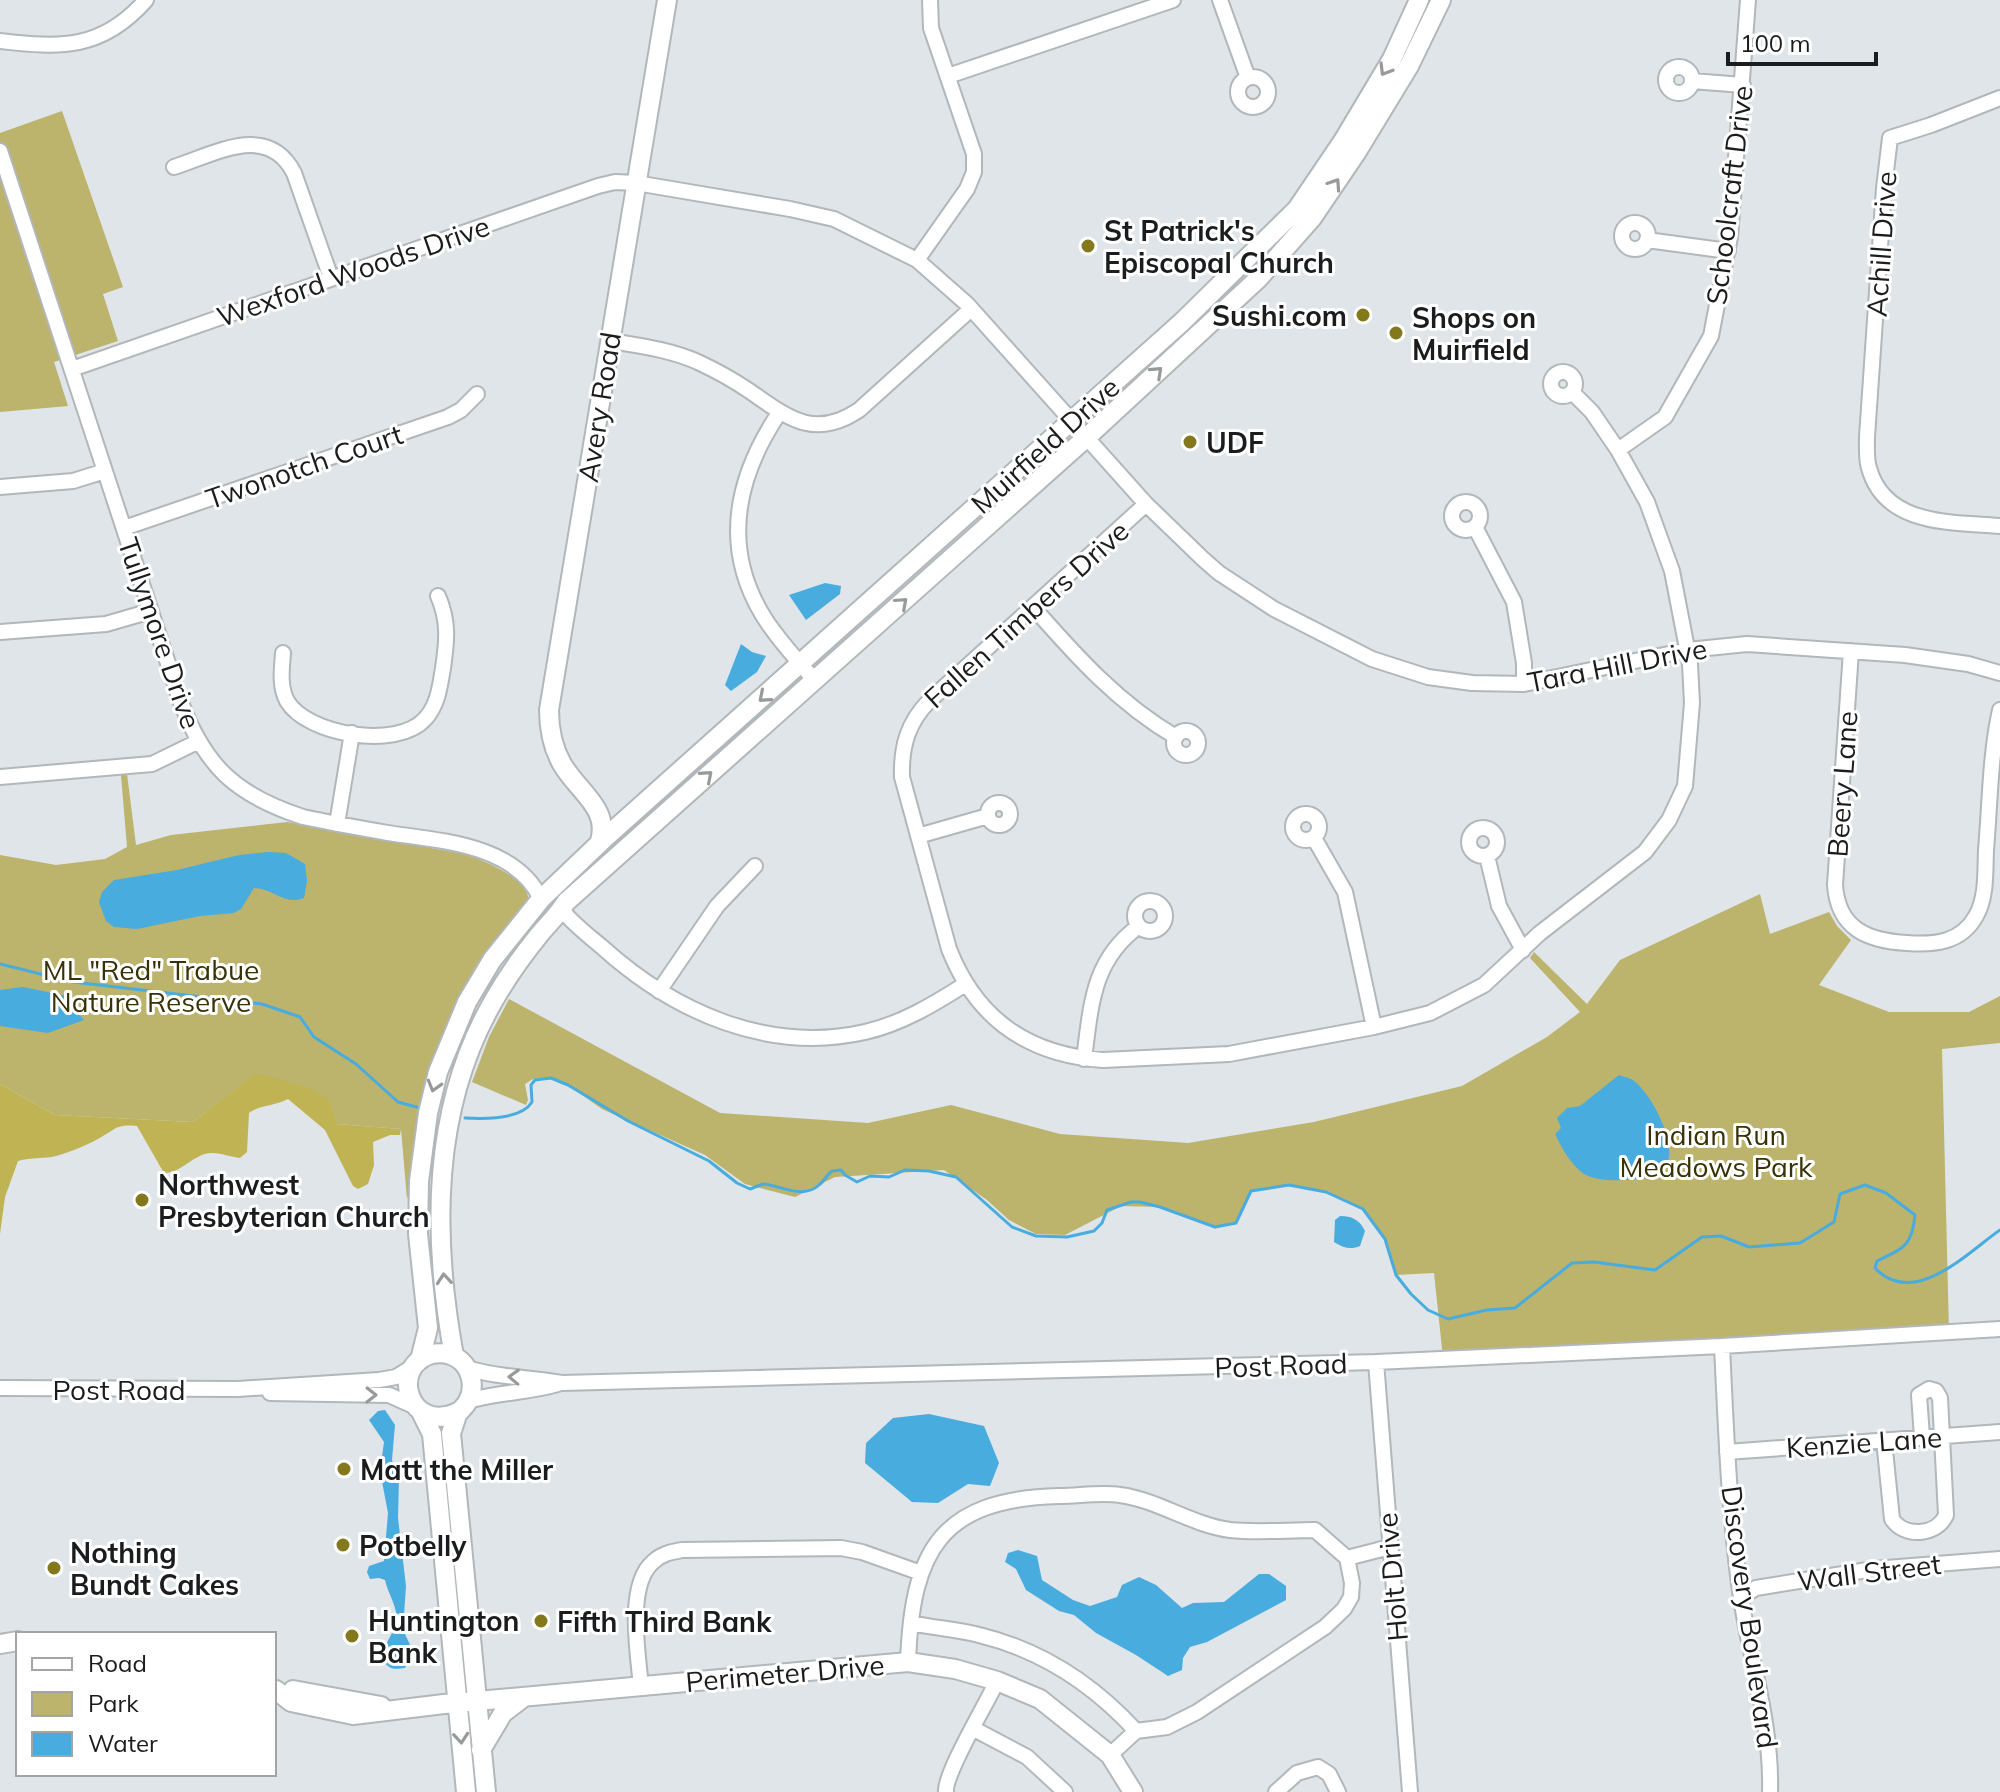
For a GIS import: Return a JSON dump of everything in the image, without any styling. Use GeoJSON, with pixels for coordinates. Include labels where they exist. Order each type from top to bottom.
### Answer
{"type":"FeatureCollection","features":[{"type":"Feature","properties":{"kind":"main road","name":"Avery Road"},"geometry":{"type":"LineString","coordinates":[[609,835],[593,802],[561,762],[553,741],[549,710],[667,0]]}},
{"type":"Feature","properties":{"kind":"main road","name":"Muirfield Drive"},"geometry":{"type":"LineString","coordinates":[[541,899],[1182,322],[1297,209],[1343,141],[1392,59],[1419,0]]}},
{"type":"Feature","properties":{"kind":"main road","name":"Muirfield Drive"},"geometry":{"type":"LineString","coordinates":[[452,1104],[473,1040],[493,1001],[520,959],[566,902],[1087,437],[1258,279],[1313,217],[1356,153],[1402,77],[1441,0]]}},
{"type":"Feature","properties":{"kind":"main road","name":"Avery Road"},"geometry":{"type":"LineString","coordinates":[[593,802],[609,835]]}},
{"type":"Feature","properties":{"kind":"main road"},"geometry":{"type":"LineString","coordinates":[[482,1005],[524,942],[581,876],[621,837],[609,835]]}},
{"type":"Feature","properties":{"kind":"main road"},"geometry":{"type":"LineString","coordinates":[[466,1792],[467,1701],[451,1433],[472,1384],[447,1319],[440,1224],[442,1155],[452,1104],[454,1069],[491,979],[542,910],[541,899]]}},
{"type":"Feature","properties":{"kind":"main road"},"geometry":{"type":"LineString","coordinates":[[486,1792],[481,1750],[467,1701],[432,1434],[409,1395],[407,1385],[428,1328],[418,1234],[419,1181],[432,1096],[454,1031],[467,1002],[506,940],[541,899]]}},
{"type":"Feature","properties":{"kind":"main road"},"geometry":{"type":"LineString","coordinates":[[417,1363],[436,1353],[461,1362]]}},
{"type":"Feature","properties":{"kind":"main road"},"geometry":{"type":"LineString","coordinates":[[418,1409],[440,1418],[463,1407]]}},
{"type":"Feature","properties":{"kind":"main road","name":"Perimeter Drive"},"geometry":{"type":"LineString","coordinates":[[276,1689],[296,1690],[392,1709],[908,1662],[955,1669],[997,1681],[1040,1699],[1110,1755],[1133,1792]]}},
{"type":"Feature","properties":{"kind":"main road"},"geometry":{"type":"LineString","coordinates":[[481,1750],[503,1713],[526,1696]]}},
{"type":"Feature","properties":{"kind":"street"},"geometry":{"type":"LineString","coordinates":[[0,41],[45,46],[91,40],[124,22],[146,0]]}},
{"type":"Feature","properties":{"kind":"street"},"geometry":{"type":"LineString","coordinates":[[917,260],[967,189],[974,172],[974,154],[931,28],[930,0]]}},
{"type":"Feature","properties":{"kind":"street"},"geometry":{"type":"LineString","coordinates":[[948,76],[1173,0]]}},
{"type":"Feature","properties":{"kind":"street"},"geometry":{"type":"LineString","coordinates":[[1220,0],[1248,78]]}},
{"type":"Feature","properties":{"kind":"street","name":"Schoolcraft Drive"},"geometry":{"type":"LineString","coordinates":[[1618,450],[1665,417],[1711,336],[1728,251],[1748,0]]}},
{"type":"Feature","properties":{"kind":"street"},"geometry":{"type":"LineString","coordinates":[[1692,81],[1743,85]]}},
{"type":"Feature","properties":{"kind":"street","name":"Achill Drive"},"geometry":{"type":"LineString","coordinates":[[2000,98],[1890,138],[1867,437],[1868,467],[1884,497],[1909,515],[1936,521],[2000,526]]}},
{"type":"Feature","properties":{"kind":"street"},"geometry":{"type":"LineString","coordinates":[[174,167],[240,146],[258,144],[275,150],[289,163],[294,173],[331,278]]}},
{"type":"Feature","properties":{"kind":"street","name":"Tullymore Drive"},"geometry":{"type":"LineString","coordinates":[[0,151],[180,700],[197,742],[230,781],[275,808],[337,824],[473,848],[521,873],[541,899]]}},
{"type":"Feature","properties":{"kind":"street","name":"Wexford Woods Drive"},"geometry":{"type":"LineString","coordinates":[[72,369],[598,186],[615,182],[636,183]]}},
{"type":"Feature","properties":{"kind":"street","name":"Tara Hill Drive"},"geometry":{"type":"LineString","coordinates":[[636,183],[834,219],[917,260],[953,290],[1146,504],[1219,573],[1274,609],[1372,659],[1428,677],[1472,683],[1524,684],[1688,650],[1747,644],[1935,658],[2000,673]]}},
{"type":"Feature","properties":{"kind":"street"},"geometry":{"type":"LineString","coordinates":[[1647,240],[1728,251]]}},
{"type":"Feature","properties":{"kind":"street"},"geometry":{"type":"LineString","coordinates":[[611,341],[696,361],[748,390],[779,413],[810,424],[824,424],[848,417],[971,309]]}},
{"type":"Feature","properties":{"kind":"street","name":"Fallen Timbers Drive"},"geometry":{"type":"LineString","coordinates":[[1146,504],[930,700],[909,726],[901,759],[902,777],[949,949],[964,985],[1010,1031],[1041,1048],[1084,1059],[1229,1054],[1374,1027],[1430,1013],[1484,985],[1540,933],[1645,852],[1669,820],[1685,786],[1692,703],[1688,650],[1672,571],[1647,502],[1618,450],[1592,412],[1572,392]]}},
{"type":"Feature","properties":{"kind":"street","name":"Twonotch Court"},"geometry":{"type":"LineString","coordinates":[[124,528],[448,417],[461,410],[477,394]]}},
{"type":"Feature","properties":{"kind":"street"},"geometry":{"type":"LineString","coordinates":[[779,413],[757,447],[746,475],[739,505],[738,539],[744,574],[753,598],[774,632],[815,681]]}},
{"type":"Feature","properties":{"kind":"street"},"geometry":{"type":"LineString","coordinates":[[0,487],[73,481],[105,471]]}},
{"type":"Feature","properties":{"kind":"street"},"geometry":{"type":"LineString","coordinates":[[1475,527],[1514,602],[1524,663],[1524,684]]}},
{"type":"Feature","properties":{"kind":"street"},"geometry":{"type":"LineString","coordinates":[[283,653],[283,693],[296,712],[323,727],[352,733],[382,737],[411,730],[424,720],[440,689],[448,637],[444,610],[438,596]]}},
{"type":"Feature","properties":{"kind":"street"},"geometry":{"type":"LineString","coordinates":[[1033,607],[1097,678],[1154,724],[1176,737]]}},
{"type":"Feature","properties":{"kind":"street"},"geometry":{"type":"LineString","coordinates":[[0,632],[106,624],[151,611]]}},
{"type":"Feature","properties":{"kind":"street","name":"Beery Lane"},"geometry":{"type":"LineString","coordinates":[[1851,651],[1835,895],[1844,916],[1854,928],[1872,939],[1927,945],[1956,937],[1975,919],[1983,891],[1994,745],[2000,710]]}},
{"type":"Feature","properties":{"kind":"street"},"geometry":{"type":"LineString","coordinates":[[337,824],[352,733]]}},
{"type":"Feature","properties":{"kind":"street"},"geometry":{"type":"LineString","coordinates":[[0,777],[152,764],[197,742]]}},
{"type":"Feature","properties":{"kind":"street"},"geometry":{"type":"LineString","coordinates":[[918,836],[988,816]]}},
{"type":"Feature","properties":{"kind":"street"},"geometry":{"type":"LineString","coordinates":[[1314,838],[1345,892],[1374,1027]]}},
{"type":"Feature","properties":{"kind":"street"},"geometry":{"type":"LineString","coordinates":[[1487,856],[1499,906],[1515,941],[1523,950]]}},
{"type":"Feature","properties":{"kind":"street"},"geometry":{"type":"LineString","coordinates":[[659,991],[717,906],[755,866]]}},
{"type":"Feature","properties":{"kind":"street"},"geometry":{"type":"LineString","coordinates":[[562,910],[618,962],[659,991],[686,1007],[727,1024],[773,1036],[817,1038],[867,1032],[891,1024],[964,985]]}},
{"type":"Feature","properties":{"kind":"street"},"geometry":{"type":"LineString","coordinates":[[1084,1059],[1091,1000],[1101,971],[1116,945],[1139,926]]}},
{"type":"Feature","properties":{"kind":"street","name":"Post Road"},"geometry":{"type":"LineString","coordinates":[[461,1362],[493,1376],[532,1377],[562,1383],[1376,1362],[2000,1329]]}},
{"type":"Feature","properties":{"kind":"street","name":"Discovery Boulevard"},"geometry":{"type":"LineString","coordinates":[[1722,1346],[1727,1452],[1741,1597],[1770,1763],[1770,1792]]}},
{"type":"Feature","properties":{"kind":"street","name":"Holt Drive"},"geometry":{"type":"LineString","coordinates":[[1376,1362],[1410,1792]]}},
{"type":"Feature","properties":{"kind":"street","name":"Post Road"},"geometry":{"type":"LineString","coordinates":[[0,1388],[238,1389],[379,1380],[396,1377],[417,1363]]}},
{"type":"Feature","properties":{"kind":"street","name":"Post Road"},"geometry":{"type":"LineString","coordinates":[[463,1407],[491,1394],[537,1390],[562,1383]]}},
{"type":"Feature","properties":{"kind":"street","name":"Post Road"},"geometry":{"type":"LineString","coordinates":[[238,1389],[281,1394],[389,1395],[418,1409]]}},
{"type":"Feature","properties":{"kind":"street"},"geometry":{"type":"LineString","coordinates":[[1884,1440],[1892,1519],[1897,1528],[1910,1532],[1936,1528],[1946,1515],[1940,1398],[1936,1391],[1929,1389],[1919,1395],[1922,1437]]}},
{"type":"Feature","properties":{"kind":"street","name":"Kenzie Lane"},"geometry":{"type":"LineString","coordinates":[[1727,1452],[2000,1432]]}},
{"type":"Feature","properties":{"kind":"street"},"geometry":{"type":"LineString","coordinates":[[908,1662],[911,1623],[921,1573],[934,1544],[957,1521],[1000,1501],[1027,1497],[1120,1495],[1229,1530],[1315,1530],[1347,1558],[1352,1583],[1351,1597],[1344,1609],[1325,1627],[1197,1712],[1167,1727],[1136,1731],[1110,1755]]}},
{"type":"Feature","properties":{"kind":"street"},"geometry":{"type":"LineString","coordinates":[[1347,1558],[1390,1547]]}},
{"type":"Feature","properties":{"kind":"street"},"geometry":{"type":"LineString","coordinates":[[641,1686],[636,1593],[650,1563],[664,1554],[682,1550],[841,1548],[862,1552],[921,1573]]}},
{"type":"Feature","properties":{"kind":"street","name":"Wall Street"},"geometry":{"type":"LineString","coordinates":[[1741,1597],[1756,1588],[1864,1570],[2000,1559]]}},
{"type":"Feature","properties":{"kind":"street"},"geometry":{"type":"LineString","coordinates":[[911,1623],[986,1637],[1035,1655],[1090,1687],[1136,1731]]}},
{"type":"Feature","properties":{"kind":"street"},"geometry":{"type":"LineString","coordinates":[[946,1792],[952,1766],[997,1681]]}},
{"type":"Feature","properties":{"kind":"street"},"geometry":{"type":"LineString","coordinates":[[974,1729],[1027,1757],[1065,1792]]}},
{"type":"Feature","properties":{"kind":"street"},"geometry":{"type":"LineString","coordinates":[[1276,1792],[1297,1773],[1318,1767],[1329,1774],[1338,1792]]}},
{"type":"Feature","properties":{"kind":"green space"},"geometry":{"type":"Polygon","coordinates":[[[62,111],[123,287],[103,294],[118,341],[54,362],[68,406],[0,412],[0,133],[62,111]]]}},
{"type":"Feature","properties":{"kind":"green space","name":"ML \"Red\" Trabue Nature Reserve"},"geometry":{"type":"Polygon","coordinates":[[[127,774],[136,845],[171,835],[287,822],[464,854],[503,871],[527,893],[529,901],[476,975],[407,1199],[401,1129],[337,1124],[257,1073],[193,1122],[55,1115],[0,1084],[0,855],[56,865],[105,859],[127,847],[121,775],[127,774]]]}},
{"type":"Feature","properties":{"kind":"green space","name":"Indian Run Meadows Park"},"geometry":{"type":"Polygon","coordinates":[[[1760,894],[1770,934],[1829,912],[1851,940],[1819,985],[1889,1012],[1969,1012],[2000,996],[2000,1043],[1942,1049],[1949,1332],[1443,1358],[1434,1273],[1396,1275],[1385,1239],[1363,1209],[1326,1192],[1289,1185],[1251,1191],[1236,1223],[1215,1227],[1160,1207],[1121,1206],[1065,1235],[1036,1234],[1009,1220],[987,1200],[944,1170],[835,1177],[795,1197],[745,1184],[705,1155],[602,1109],[568,1085],[547,1078],[533,1079],[525,1084],[526,1105],[472,1082],[489,1037],[509,999],[720,1113],[868,1123],[951,1105],[1060,1134],[1188,1143],[1314,1122],[1462,1086],[1547,1037],[1580,1012],[1530,958],[1534,952],[1587,1004],[1620,960],[1760,894]]]}},
{"type":"Feature","properties":{"kind":"shaded area"},"geometry":{"type":"Polygon","coordinates":[[[256,1073],[312,1089],[328,1099],[337,1124],[401,1129],[400,1135],[390,1135],[373,1142],[374,1165],[368,1184],[358,1189],[353,1186],[325,1130],[288,1099],[249,1113],[247,1152],[240,1158],[206,1154],[177,1170],[164,1173],[137,1126],[126,1125],[62,1154],[18,1161],[5,1197],[0,1234],[0,1084],[55,1115],[193,1122],[256,1073]]]}},
{"type":"Feature","properties":{"kind":"water"},"geometry":{"type":"Polygon","coordinates":[[[825,583],[841,586],[840,594],[806,620],[789,595],[825,583]]]}},
{"type":"Feature","properties":{"kind":"water"},"geometry":{"type":"Polygon","coordinates":[[[741,644],[752,652],[766,656],[757,672],[731,691],[725,685],[741,644]]]}},
{"type":"Feature","properties":{"kind":"water"},"geometry":{"type":"Polygon","coordinates":[[[268,852],[286,853],[305,864],[307,881],[304,898],[290,900],[254,888],[241,909],[234,913],[200,916],[137,929],[114,927],[106,921],[99,902],[102,892],[114,880],[268,852]]]}},
{"type":"Feature","properties":{"kind":"water"},"geometry":{"type":"Polygon","coordinates":[[[23,987],[67,996],[84,1020],[48,1033],[0,1026],[0,990],[23,987]]]}},
{"type":"Feature","properties":{"kind":"water"},"geometry":{"type":"Polygon","coordinates":[[[1619,1075],[1638,1085],[1654,1106],[1666,1132],[1669,1156],[1666,1165],[1651,1175],[1627,1180],[1592,1177],[1580,1171],[1564,1150],[1555,1134],[1561,1128],[1557,1118],[1567,1108],[1580,1106],[1619,1075]]]}},
{"type":"Feature","properties":{"kind":"water"},"geometry":{"type":"Polygon","coordinates":[[[1340,1216],[1355,1219],[1363,1227],[1365,1231],[1360,1246],[1347,1248],[1334,1242],[1335,1220],[1340,1216]]]}},
{"type":"Feature","properties":{"kind":"water"},"geometry":{"type":"Polygon","coordinates":[[[385,1410],[395,1425],[392,1460],[399,1478],[398,1518],[406,1586],[403,1630],[413,1651],[405,1668],[397,1669],[388,1666],[381,1657],[395,1626],[395,1609],[385,1580],[370,1579],[367,1572],[369,1566],[384,1561],[388,1513],[380,1471],[384,1442],[369,1420],[378,1411],[385,1410]]]}},
{"type":"Feature","properties":{"kind":"water"},"geometry":{"type":"Polygon","coordinates":[[[929,1414],[984,1426],[999,1463],[990,1486],[968,1484],[938,1503],[912,1502],[865,1463],[866,1443],[893,1418],[929,1414]]]}},
{"type":"Feature","properties":{"kind":"water"},"geometry":{"type":"Polygon","coordinates":[[[1018,1550],[1037,1556],[1042,1580],[1073,1600],[1090,1606],[1117,1597],[1122,1585],[1139,1577],[1156,1585],[1182,1608],[1193,1603],[1224,1602],[1259,1574],[1269,1574],[1286,1586],[1286,1600],[1207,1642],[1190,1647],[1183,1658],[1182,1670],[1168,1676],[1096,1633],[1074,1615],[1059,1611],[1026,1590],[1016,1569],[1005,1562],[1008,1553],[1018,1550]]]}},
{"type":"Feature","properties":{"kind":"waterway"},"geometry":{"type":"LineString","coordinates":[[0,964],[73,982],[262,1004],[300,1017],[314,1037],[356,1064],[398,1102],[420,1108]]}},
{"type":"Feature","properties":{"kind":"waterway"},"geometry":{"type":"LineString","coordinates":[[465,1118],[501,1117],[519,1112],[532,1102],[531,1085],[535,1080],[551,1078],[709,1161],[750,1189],[763,1184],[806,1191],[819,1185],[832,1171],[841,1170],[857,1182],[870,1176],[889,1177],[905,1170],[929,1171],[956,1177],[1012,1227],[1036,1236],[1067,1237],[1094,1231],[1102,1223],[1107,1210],[1131,1202],[1160,1207],[1215,1227],[1236,1223],[1251,1191],[1289,1185],[1326,1192],[1363,1209],[1385,1239],[1396,1275],[1428,1310],[1448,1319],[1487,1310],[1515,1308],[1572,1263],[1594,1262],[1655,1270],[1702,1237],[1721,1236],[1749,1247],[1800,1243],[1834,1222],[1840,1194],[1865,1185],[1886,1193],[1915,1215],[1912,1233],[1905,1245],[1877,1261],[1875,1268],[1890,1279],[1906,1283],[1940,1273],[2000,1230]]}},
{"type":"Feature","properties":{"kind":"place","name":"St Patrick's Episcopal Church"},"geometry":{"type":"Point","coordinates":[1088,246]}},
{"type":"Feature","properties":{"kind":"place","name":"Sushi.com"},"geometry":{"type":"Point","coordinates":[1363,315]}},
{"type":"Feature","properties":{"kind":"place","name":"Shops on Muirfield"},"geometry":{"type":"Point","coordinates":[1396,333]}},
{"type":"Feature","properties":{"kind":"place","name":"UDF"},"geometry":{"type":"Point","coordinates":[1190,442]}},
{"type":"Feature","properties":{"kind":"place","name":"Northwest Presbyterian Church"},"geometry":{"type":"Point","coordinates":[142,1200]}},
{"type":"Feature","properties":{"kind":"place","name":"Matt the Miller"},"geometry":{"type":"Point","coordinates":[344,1469]}},
{"type":"Feature","properties":{"kind":"place","name":"Potbelly"},"geometry":{"type":"Point","coordinates":[343,1545]}},
{"type":"Feature","properties":{"kind":"place","name":"Nothing Bundt Cakes"},"geometry":{"type":"Point","coordinates":[54,1568]}},
{"type":"Feature","properties":{"kind":"place","name":"Fifth Third Bank"},"geometry":{"type":"Point","coordinates":[541,1621]}},
{"type":"Feature","properties":{"kind":"place","name":"Huntington Bank"},"geometry":{"type":"Point","coordinates":[352,1636]}}]}
